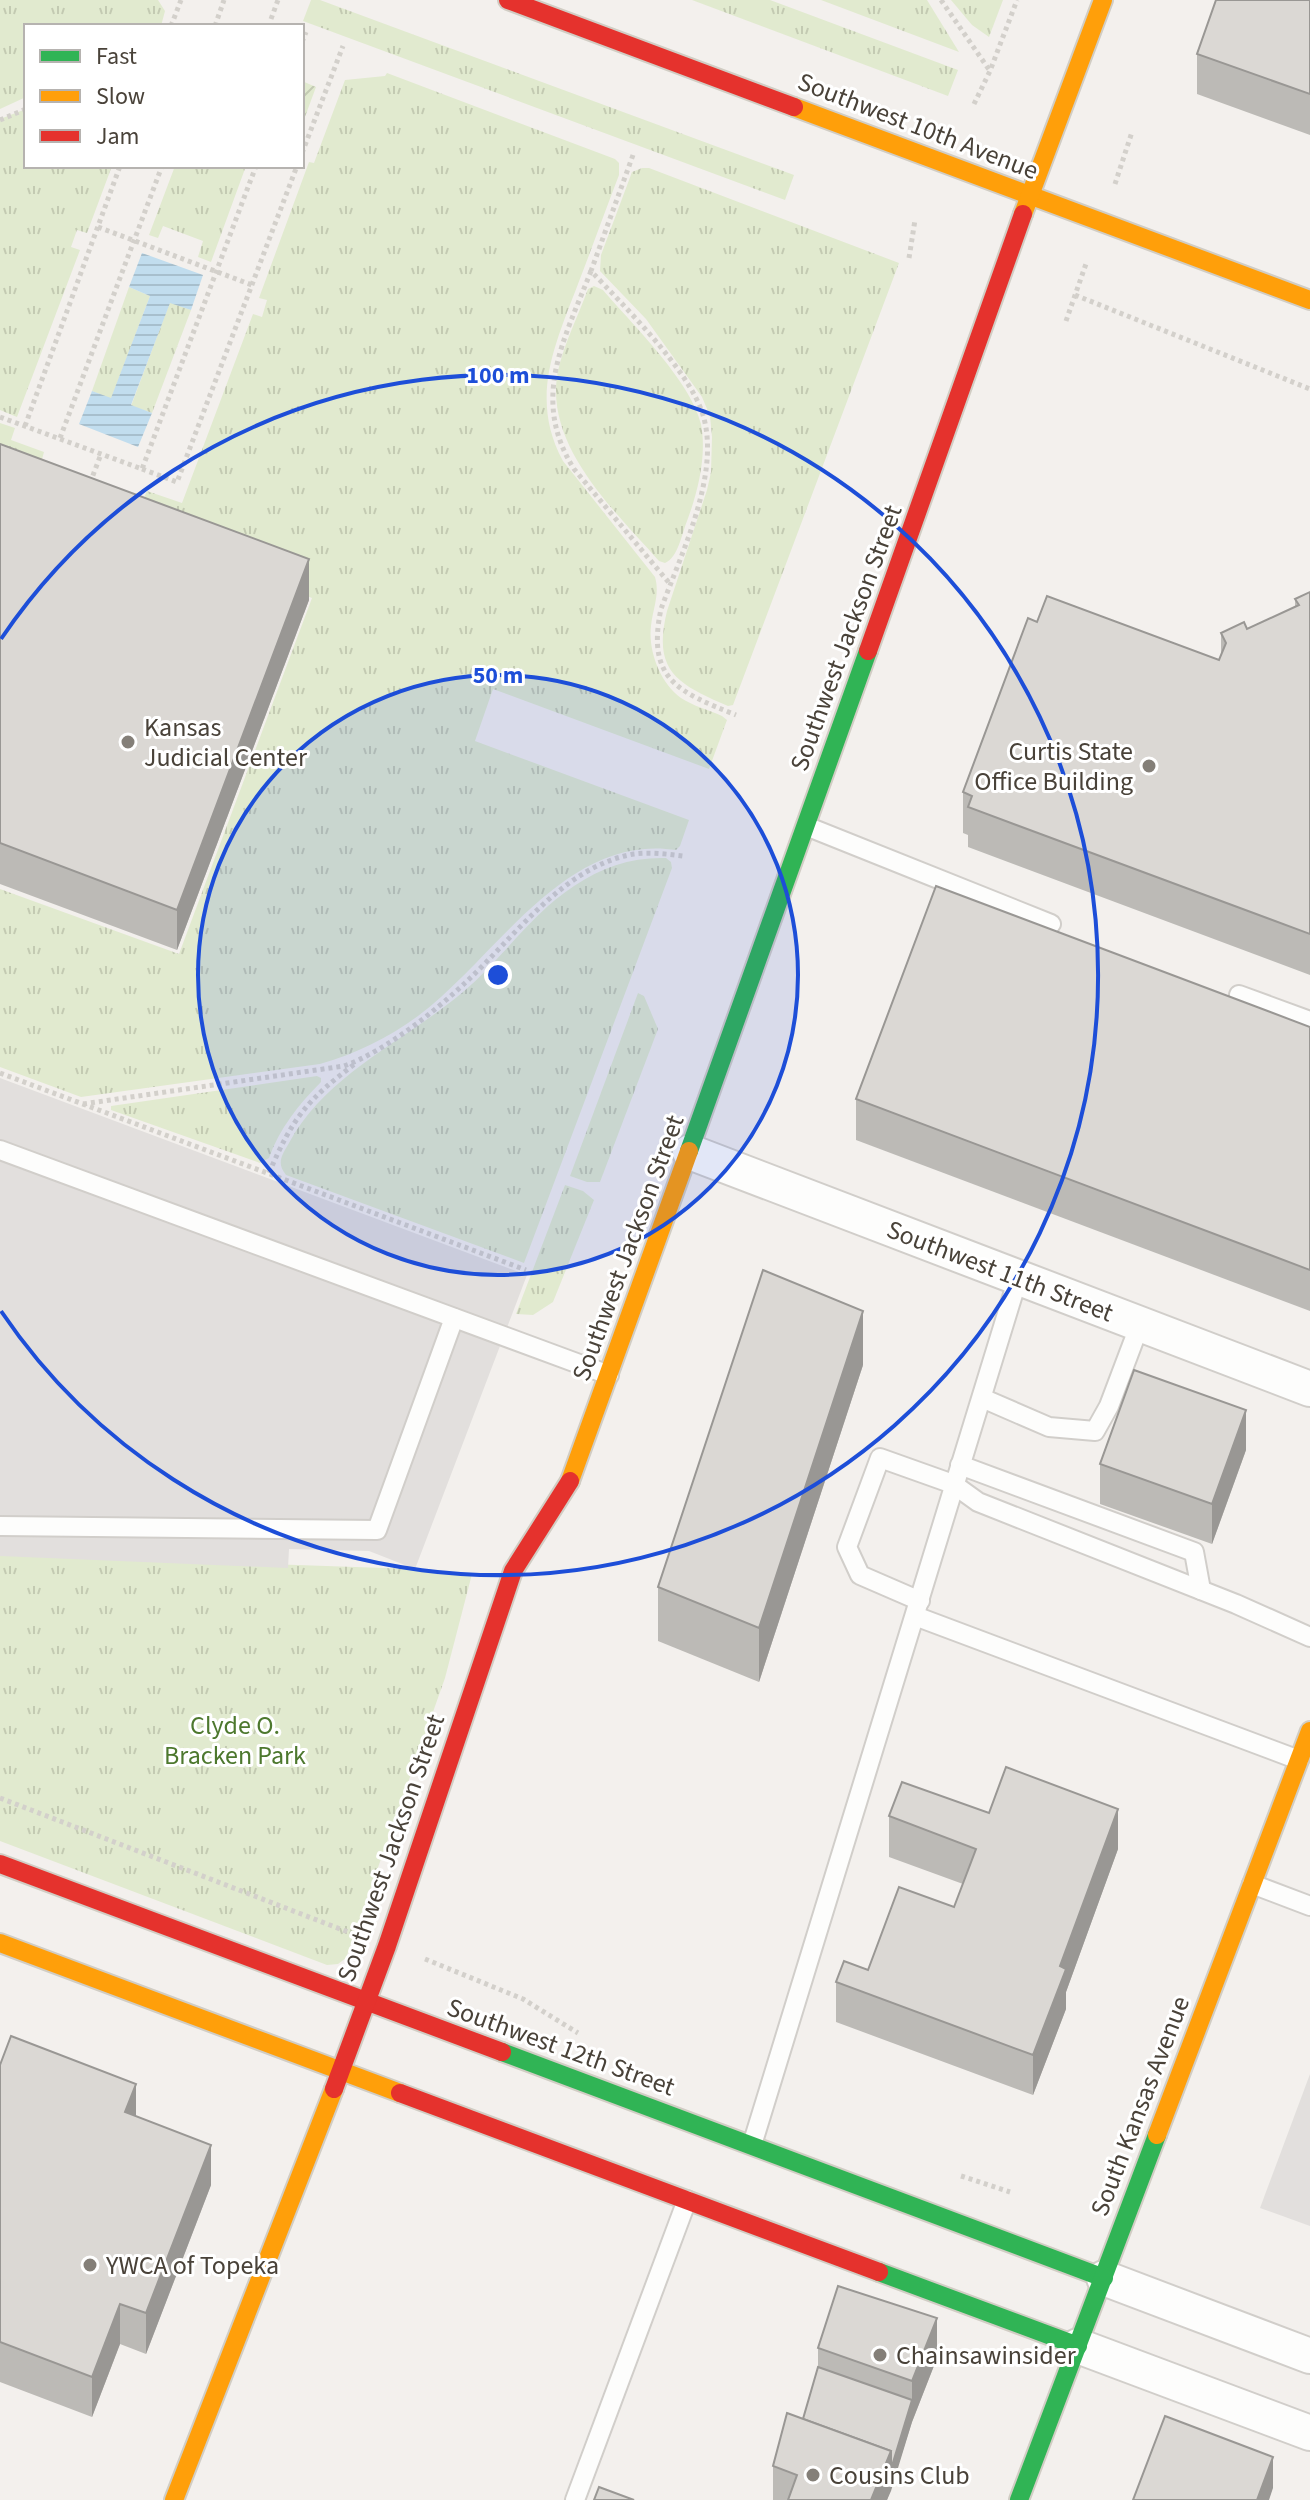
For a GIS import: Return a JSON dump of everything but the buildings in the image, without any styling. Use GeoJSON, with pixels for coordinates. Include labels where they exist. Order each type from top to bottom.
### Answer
{"type":"FeatureCollection","features":[{"type":"Feature","properties":{"kind":"main road","name":"Southwest 10th Avenue"},"geometry":{"type":"LineString","coordinates":[[508,0],[1310,300]]}},
{"type":"Feature","properties":{"kind":"main road","name":"Southwest Jackson Street"},"geometry":{"type":"LineString","coordinates":[[174,2500],[387,1946],[513,1571],[574,1474],[1103,0]]}},
{"type":"Feature","properties":{"kind":"main road","name":"South Kansas Avenue"},"geometry":{"type":"LineString","coordinates":[[1019,2500],[1310,1731]]}},
{"type":"Feature","properties":{"kind":"main road","name":"Southwest 12th Street"},"geometry":{"type":"LineString","coordinates":[[0,1864],[1104,2278]]}},
{"type":"Feature","properties":{"kind":"main road"},"geometry":{"type":"LineString","coordinates":[[0,1943],[1078,2346]]}},
{"type":"Feature","properties":{"kind":"street","name":"Southwest 11th Street"},"geometry":{"type":"LineString","coordinates":[[690,1152],[1310,1389]]}},
{"type":"Feature","properties":{"kind":"street"},"geometry":{"type":"LineString","coordinates":[[1104,2278],[1310,2356]]}},
{"type":"Feature","properties":{"kind":"street"},"geometry":{"type":"LineString","coordinates":[[1078,2346],[1310,2433]]}},
{"type":"Feature","properties":{"kind":"lane"},"geometry":{"type":"LineString","coordinates":[[806,826],[1051,924]]}},
{"type":"Feature","properties":{"kind":"lane"},"geometry":{"type":"LineString","coordinates":[[1239,995],[1310,1021]]}},
{"type":"Feature","properties":{"kind":"lane"},"geometry":{"type":"LineString","coordinates":[[0,1150],[610,1375]]}},
{"type":"Feature","properties":{"kind":"lane"},"geometry":{"type":"LineString","coordinates":[[752,2145],[1018,1278]]}},
{"type":"Feature","properties":{"kind":"lane"},"geometry":{"type":"LineString","coordinates":[[0,1526],[377,1530],[454,1318]]}},
{"type":"Feature","properties":{"kind":"lane"},"geometry":{"type":"LineString","coordinates":[[982,1398],[1049,1427],[1095,1431],[1109,1406],[1140,1324]]}},
{"type":"Feature","properties":{"kind":"lane"},"geometry":{"type":"LineString","coordinates":[[1299,1760],[917,1608],[860,1575],[847,1547],[880,1458],[953,1484],[978,1502],[1201,1590],[1310,1637]]}},
{"type":"Feature","properties":{"kind":"lane"},"geometry":{"type":"LineString","coordinates":[[960,1465],[1194,1552],[1201,1590]]}},
{"type":"Feature","properties":{"kind":"lane"},"geometry":{"type":"LineString","coordinates":[[1252,1884],[1310,1906]]}},
{"type":"Feature","properties":{"kind":"lane"},"geometry":{"type":"LineString","coordinates":[[575,2500],[687,2200]]}},
{"type":"Feature","properties":{"kind":"path"},"geometry":{"type":"LineString","coordinates":[[172,24],[181,0]]}},
{"type":"Feature","properties":{"kind":"path"},"geometry":{"type":"LineString","coordinates":[[216,24],[224,0]]}},
{"type":"Feature","properties":{"kind":"path"},"geometry":{"type":"LineString","coordinates":[[271,19],[278,0]]}},
{"type":"Feature","properties":{"kind":"path"},"geometry":{"type":"LineString","coordinates":[[941,0],[990,71]]}},
{"type":"Feature","properties":{"kind":"path"},"geometry":{"type":"LineString","coordinates":[[974,104],[1017,0]]}},
{"type":"Feature","properties":{"kind":"path"},"geometry":{"type":"LineString","coordinates":[[304,37],[306,32]]}},
{"type":"Feature","properties":{"kind":"path"},"geometry":{"type":"LineString","coordinates":[[304,148],[343,46]]}},
{"type":"Feature","properties":{"kind":"path"},"geometry":{"type":"LineString","coordinates":[[0,120],[24,110]]}},
{"type":"Feature","properties":{"kind":"path"},"geometry":{"type":"LineString","coordinates":[[633,155],[554,370],[552,406],[564,452],[574,469],[670,584]]}},
{"type":"Feature","properties":{"kind":"path"},"geometry":{"type":"LineString","coordinates":[[25,426],[119,168]]}},
{"type":"Feature","properties":{"kind":"path"},"geometry":{"type":"LineString","coordinates":[[60,438],[161,168]]}},
{"type":"Feature","properties":{"kind":"path"},"geometry":{"type":"LineString","coordinates":[[142,469],[255,168]]}},
{"type":"Feature","properties":{"kind":"path"},"geometry":{"type":"LineString","coordinates":[[0,417],[177,482],[296,168]]}},
{"type":"Feature","properties":{"kind":"path"},"geometry":{"type":"LineString","coordinates":[[909,258],[915,220]]}},
{"type":"Feature","properties":{"kind":"path"},"geometry":{"type":"LineString","coordinates":[[98,227],[252,285]]}},
{"type":"Feature","properties":{"kind":"path"},"geometry":{"type":"LineString","coordinates":[[591,271],[663,351],[697,400],[703,414],[707,452],[702,492],[657,627],[660,661],[678,688],[736,715]]}},
{"type":"Feature","properties":{"kind":"path"},"geometry":{"type":"LineString","coordinates":[[1075,295],[1310,389]]}},
{"type":"Feature","properties":{"kind":"path"},"geometry":{"type":"LineString","coordinates":[[89,483],[101,454]]}},
{"type":"Feature","properties":{"kind":"path"},"geometry":{"type":"LineString","coordinates":[[269,1173],[287,1132],[313,1097],[359,1060],[416,1024],[465,983],[539,908],[573,882],[610,862],[633,854],[683,856]]}},
{"type":"Feature","properties":{"kind":"path"},"geometry":{"type":"LineString","coordinates":[[83,1104],[344,1066],[359,1060]]}},
{"type":"Feature","properties":{"kind":"path"},"geometry":{"type":"LineString","coordinates":[[0,1073],[526,1270]]}},
{"type":"Feature","properties":{"kind":"path"},"geometry":{"type":"LineString","coordinates":[[0,1798],[456,1970],[523,1999],[583,2036]]}},
{"type":"Feature","properties":{"kind":"path"},"geometry":{"type":"LineString","coordinates":[[952,2173],[1010,2192]]}},
{"type":"Feature","properties":{"kind":"green space"},"geometry":{"type":"Polygon","coordinates":[[[0,0],[158,0],[165,11],[162,24],[24,24],[24,98],[0,109],[0,0]]]}},
{"type":"Feature","properties":{"kind":"green space"},"geometry":{"type":"Polygon","coordinates":[[[311,0],[320,0],[794,175],[785,200],[303,21],[311,0]]]}},
{"type":"Feature","properties":{"kind":"green space"},"geometry":{"type":"Polygon","coordinates":[[[692,0],[770,0],[958,70],[948,96],[692,0]]]}},
{"type":"Feature","properties":{"kind":"green space"},"geometry":{"type":"Polygon","coordinates":[[[821,0],[927,0],[959,52],[821,0]]]}},
{"type":"Feature","properties":{"kind":"green space"},"geometry":{"type":"Polygon","coordinates":[[[951,0],[1003,0],[989,37],[972,25],[951,0]]]}},
{"type":"Feature","properties":{"kind":"green space"},"geometry":{"type":"Polygon","coordinates":[[[387,73],[619,163],[619,175],[554,350],[547,393],[548,415],[563,461],[655,577],[651,646],[661,675],[681,698],[727,720],[709,769],[493,689],[475,741],[689,820],[680,846],[676,850],[636,850],[600,861],[566,880],[535,905],[447,992],[418,1016],[358,1050],[320,1064],[81,1097],[0,1067],[0,889],[179,954],[312,598],[116,524],[140,507],[147,491],[182,503],[253,314],[262,317],[267,300],[259,298],[309,162],[314,163],[345,80],[385,76],[387,73]]]}},
{"type":"Feature","properties":{"kind":"green space"},"geometry":{"type":"Polygon","coordinates":[[[304,82],[316,87],[304,120],[304,82]]]}},
{"type":"Feature","properties":{"kind":"green space"},"geometry":{"type":"Polygon","coordinates":[[[24,110],[24,168],[111,168],[87,233],[77,230],[71,247],[80,250],[17,417],[0,410],[0,119],[24,110]]]}},
{"type":"Feature","properties":{"kind":"green space"},"geometry":{"type":"Polygon","coordinates":[[[174,168],[245,168],[211,262],[198,257],[203,241],[163,226],[158,238],[149,235],[174,168]]]}},
{"type":"Feature","properties":{"kind":"green space"},"geometry":{"type":"Polygon","coordinates":[[[649,168],[899,263],[733,705],[728,706],[683,682],[673,673],[663,648],[667,611],[711,472],[710,416],[702,397],[646,319],[600,271],[601,255],[632,172],[649,168]]]}},
{"type":"Feature","properties":{"kind":"green space"},"geometry":{"type":"Polygon","coordinates":[[[594,286],[603,290],[673,371],[695,407],[701,424],[703,448],[698,486],[679,545],[665,563],[659,561],[623,521],[586,475],[561,425],[556,398],[558,371],[588,289],[594,286]]]}},
{"type":"Feature","properties":{"kind":"green space"},"geometry":{"type":"Polygon","coordinates":[[[129,287],[150,296],[111,399],[92,391],[129,287]]]}},
{"type":"Feature","properties":{"kind":"green space"},"geometry":{"type":"Polygon","coordinates":[[[170,302],[191,310],[152,413],[131,406],[170,302]]]}},
{"type":"Feature","properties":{"kind":"green space"},"geometry":{"type":"Polygon","coordinates":[[[0,423],[15,428],[11,440],[44,452],[39,470],[0,480],[0,423]]]}},
{"type":"Feature","properties":{"kind":"green space"},"geometry":{"type":"Polygon","coordinates":[[[666,858],[672,868],[524,1263],[286,1175],[281,1163],[284,1151],[324,1097],[368,1060],[463,992],[558,897],[606,869],[629,861],[666,858]]]}},
{"type":"Feature","properties":{"kind":"green space"},"geometry":{"type":"Polygon","coordinates":[[[638,993],[644,996],[658,1029],[600,1182],[587,1182],[570,1176],[638,993]]]}},
{"type":"Feature","properties":{"kind":"green space"},"geometry":{"type":"Polygon","coordinates":[[[317,1076],[321,1082],[290,1117],[269,1158],[260,1163],[111,1110],[111,1106],[317,1076]]]}},
{"type":"Feature","properties":{"kind":"green space"},"geometry":{"type":"Polygon","coordinates":[[[565,1185],[583,1191],[594,1200],[553,1302],[533,1315],[516,1314],[565,1185]]]}},
{"type":"Feature","properties":{"kind":"green space","name":"Clyde O. Bracken Park"},"geometry":{"type":"Polygon","coordinates":[[[0,1555],[413,1569],[472,1574],[445,1678],[346,1958],[338,1964],[327,1965],[0,1841],[0,1555]]]}},
{"type":"Feature","properties":{"kind":"shaded area"},"geometry":{"type":"Polygon","coordinates":[[[0,1078],[527,1275],[415,1569],[369,1551],[289,1549],[288,1568],[0,1556],[0,1078]]]}},
{"type":"Feature","properties":{"kind":"shaded area"},"geometry":{"type":"Polygon","coordinates":[[[1310,2074],[1310,2226],[1260,2208],[1310,2074]]]}},
{"type":"Feature","properties":{"kind":"water"},"geometry":{"type":"Polygon","coordinates":[[[142,253],[203,275],[191,310],[170,303],[131,405],[152,413],[138,447],[79,424],[92,391],[111,398],[150,296],[129,287],[142,253]]]}},
{"type":"Feature","properties":{"kind":"traffic: fast"},"geometry":{"type":"LineString","coordinates":[[689,1151],[868,651]]}},
{"type":"Feature","properties":{"kind":"traffic: fast"},"geometry":{"type":"LineString","coordinates":[[502,2052],[1104,2278]]}},
{"type":"Feature","properties":{"kind":"traffic: fast"},"geometry":{"type":"LineString","coordinates":[[1019,2500],[1157,2135]]}},
{"type":"Feature","properties":{"kind":"traffic: fast"},"geometry":{"type":"LineString","coordinates":[[879,2272],[1078,2346]]}},
{"type":"Feature","properties":{"kind":"traffic: slow"},"geometry":{"type":"LineString","coordinates":[[1023,214],[1103,0]]}},
{"type":"Feature","properties":{"kind":"traffic: slow"},"geometry":{"type":"LineString","coordinates":[[794,107],[1310,300]]}},
{"type":"Feature","properties":{"kind":"traffic: slow"},"geometry":{"type":"LineString","coordinates":[[570,1481],[689,1151]]}},
{"type":"Feature","properties":{"kind":"traffic: slow"},"geometry":{"type":"LineString","coordinates":[[1157,2135],[1310,1731]]}},
{"type":"Feature","properties":{"kind":"traffic: slow"},"geometry":{"type":"LineString","coordinates":[[0,1943],[400,2093]]}},
{"type":"Feature","properties":{"kind":"traffic: slow"},"geometry":{"type":"LineString","coordinates":[[174,2500],[334,2089]]}},
{"type":"Feature","properties":{"kind":"traffic: jam"},"geometry":{"type":"LineString","coordinates":[[508,0],[794,107]]}},
{"type":"Feature","properties":{"kind":"traffic: jam"},"geometry":{"type":"LineString","coordinates":[[868,651],[1023,214]]}},
{"type":"Feature","properties":{"kind":"traffic: jam"},"geometry":{"type":"LineString","coordinates":[[334,2089],[387,1946],[513,1571],[570,1481]]}},
{"type":"Feature","properties":{"kind":"traffic: jam"},"geometry":{"type":"LineString","coordinates":[[0,1864],[502,2052]]}},
{"type":"Feature","properties":{"kind":"traffic: jam"},"geometry":{"type":"LineString","coordinates":[[400,2093],[879,2272]]}},
{"type":"Feature","properties":{"kind":"place","name":"Kansas Judicial Center"},"geometry":{"type":"Point","coordinates":[128,742]}},
{"type":"Feature","properties":{"kind":"place","name":"Curtis State Office Building"},"geometry":{"type":"Point","coordinates":[1149,766]}},
{"type":"Feature","properties":{"kind":"place","name":"YWCA of Topeka"},"geometry":{"type":"Point","coordinates":[90,2265]}},
{"type":"Feature","properties":{"kind":"place","name":"Chainsawinsider"},"geometry":{"type":"Point","coordinates":[880,2355]}},
{"type":"Feature","properties":{"kind":"place","name":"Cousins Club"},"geometry":{"type":"Point","coordinates":[813,2475]}}]}
